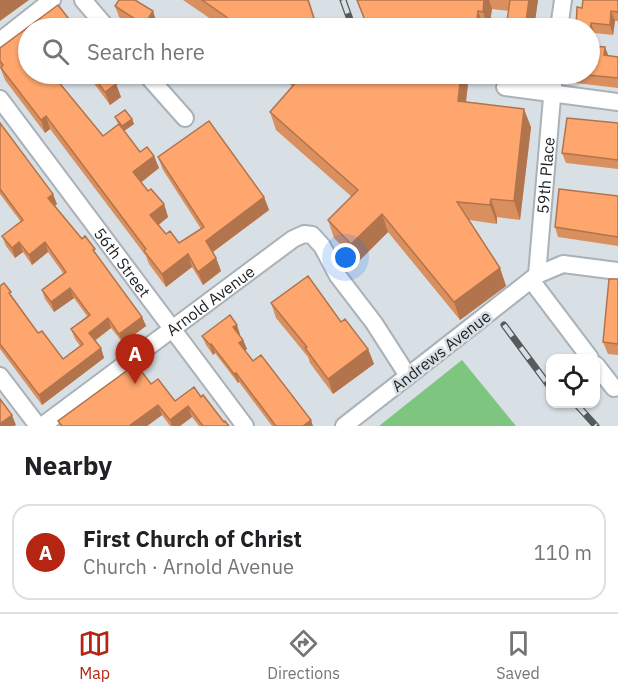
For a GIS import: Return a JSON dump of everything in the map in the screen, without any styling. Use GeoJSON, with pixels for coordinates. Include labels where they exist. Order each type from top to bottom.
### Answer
{"type":"FeatureCollection","features":[{"type":"Feature","properties":{"kind":"street"},"geometry":{"type":"LineString","coordinates":[[29,18],[52,0]]}},
{"type":"Feature","properties":{"kind":"street"},"geometry":{"type":"LineString","coordinates":[[83,0],[98,18]]}},
{"type":"Feature","properties":{"kind":"street"},"geometry":{"type":"LineString","coordinates":[[560,18],[562,0]]}},
{"type":"Feature","properties":{"kind":"street"},"geometry":{"type":"LineString","coordinates":[[0,41],[18,27]]}},
{"type":"Feature","properties":{"kind":"street"},"geometry":{"type":"LineString","coordinates":[[155,84],[185,118]]}},
{"type":"Feature","properties":{"kind":"street","name":"59th Place"},"geometry":{"type":"LineString","coordinates":[[529,282],[553,84]]}},
{"type":"Feature","properties":{"kind":"street"},"geometry":{"type":"LineString","coordinates":[[505,87],[618,102]]}},
{"type":"Feature","properties":{"kind":"street","name":"56th Street"},"geometry":{"type":"LineString","coordinates":[[0,99],[245,426]]}},
{"type":"Feature","properties":{"kind":"street","name":"Arnold Avenue"},"geometry":{"type":"LineString","coordinates":[[40,426],[293,239],[304,234],[312,235],[322,246],[338,276],[374,323],[408,376]]}},
{"type":"Feature","properties":{"kind":"street","name":"Andrews Avenue"},"geometry":{"type":"LineString","coordinates":[[344,426],[529,282],[563,264],[618,271]]}},
{"type":"Feature","properties":{"kind":"street"},"geometry":{"type":"LineString","coordinates":[[529,282],[587,354]]}},
{"type":"Feature","properties":{"kind":"street"},"geometry":{"type":"LineString","coordinates":[[600,370],[614,388]]}},
{"type":"Feature","properties":{"kind":"street"},"geometry":{"type":"LineString","coordinates":[[0,376],[40,426]]}},
{"type":"Feature","properties":{"kind":"green space"},"geometry":{"type":"Polygon","coordinates":[[[462,360],[516,426],[379,426],[462,360]]]}},
{"type":"Feature","properties":{"kind":"building"},"geometry":{"type":"Polygon","coordinates":[[[119,0],[135,0],[153,11],[148,18],[133,18],[115,6],[119,0]]]}},
{"type":"Feature","properties":{"kind":"building"},"geometry":{"type":"Polygon","coordinates":[[[202,0],[308,0],[314,18],[228,18],[202,0]]]}},
{"type":"Feature","properties":{"kind":"building"},"geometry":{"type":"Polygon","coordinates":[[[357,0],[484,0],[483,12],[478,11],[477,18],[364,18],[357,0]]]}},
{"type":"Feature","properties":{"kind":"building"},"geometry":{"type":"Polygon","coordinates":[[[510,0],[529,0],[526,18],[507,18],[510,0]]]}},
{"type":"Feature","properties":{"kind":"building"},"geometry":{"type":"Polygon","coordinates":[[[583,0],[618,0],[618,12],[611,11],[610,25],[600,24],[600,18],[576,18],[577,7],[582,8],[583,0]]]}},
{"type":"Feature","properties":{"kind":"building"},"geometry":{"type":"Polygon","coordinates":[[[58,5],[68,18],[40,18],[58,5]]]}},
{"type":"Feature","properties":{"kind":"building"},"geometry":{"type":"Polygon","coordinates":[[[18,35],[18,84],[60,84],[103,136],[119,124],[140,152],[147,147],[154,156],[133,172],[148,191],[151,189],[164,204],[150,215],[166,234],[170,231],[179,243],[204,227],[158,157],[209,121],[264,197],[206,241],[216,258],[198,272],[188,254],[162,274],[144,251],[146,249],[46,116],[41,120],[1,68],[3,65],[0,61],[0,48],[18,35]]]}},
{"type":"Feature","properties":{"kind":"building"},"geometry":{"type":"Polygon","coordinates":[[[600,47],[605,47],[604,55],[618,57],[618,78],[600,76],[600,47]]]}},
{"type":"Feature","properties":{"kind":"building"},"geometry":{"type":"Polygon","coordinates":[[[99,84],[116,84],[105,92],[99,84]]]}},
{"type":"Feature","properties":{"kind":"building"},"geometry":{"type":"Polygon","coordinates":[[[295,84],[460,84],[458,101],[524,109],[514,201],[491,199],[490,205],[457,202],[500,268],[454,302],[382,214],[351,244],[328,220],[358,190],[270,112],[295,84]]]}},
{"type":"Feature","properties":{"kind":"building"},"geometry":{"type":"Polygon","coordinates":[[[125,110],[132,119],[122,126],[115,117],[125,110]]]}},
{"type":"Feature","properties":{"kind":"building"},"geometry":{"type":"Polygon","coordinates":[[[567,118],[618,123],[618,160],[562,153],[567,118]]]}},
{"type":"Feature","properties":{"kind":"building"},"geometry":{"type":"Polygon","coordinates":[[[0,123],[53,194],[48,198],[82,239],[85,236],[142,317],[119,334],[108,318],[89,333],[101,348],[39,395],[0,344],[0,286],[4,283],[38,333],[42,331],[63,359],[83,344],[71,329],[90,315],[70,288],[51,302],[42,290],[66,272],[45,242],[29,255],[19,242],[12,248],[2,236],[23,220],[0,189],[0,123]]]}},
{"type":"Feature","properties":{"kind":"building"},"geometry":{"type":"Polygon","coordinates":[[[559,189],[618,196],[618,237],[555,227],[559,189]]]}},
{"type":"Feature","properties":{"kind":"building"},"geometry":{"type":"Polygon","coordinates":[[[308,276],[341,322],[345,319],[368,349],[328,379],[305,348],[307,347],[271,303],[308,276]]]}},
{"type":"Feature","properties":{"kind":"building"},"geometry":{"type":"Polygon","coordinates":[[[609,279],[618,279],[618,344],[603,342],[609,279]]]}},
{"type":"Feature","properties":{"kind":"building"},"geometry":{"type":"Polygon","coordinates":[[[230,315],[237,325],[233,327],[243,340],[239,343],[253,361],[261,355],[311,420],[303,426],[276,426],[236,373],[234,374],[202,336],[230,315]]]}},
{"type":"Feature","properties":{"kind":"building"},"geometry":{"type":"Polygon","coordinates":[[[136,364],[151,384],[158,379],[175,401],[194,387],[229,426],[203,426],[188,406],[170,420],[158,405],[129,426],[62,426],[58,421],[136,364]]]}},
{"type":"Feature","properties":{"kind":"building"},"geometry":{"type":"Polygon","coordinates":[[[0,399],[12,415],[0,424],[0,399]]]}},
{"type":"Feature","properties":{"kind":"railway"},"geometry":{"type":"LineString","coordinates":[[343,0],[349,18]]}},
{"type":"Feature","properties":{"kind":"railway"},"geometry":{"type":"LineString","coordinates":[[504,325],[546,382]]}},
{"type":"Feature","properties":{"kind":"railway"},"geometry":{"type":"LineString","coordinates":[[580,408],[596,426]]}},
{"type":"Feature","properties":{"kind":"place","name":"First Church of Christ"},"geometry":{"type":"Point","coordinates":[135,384]}}]}
